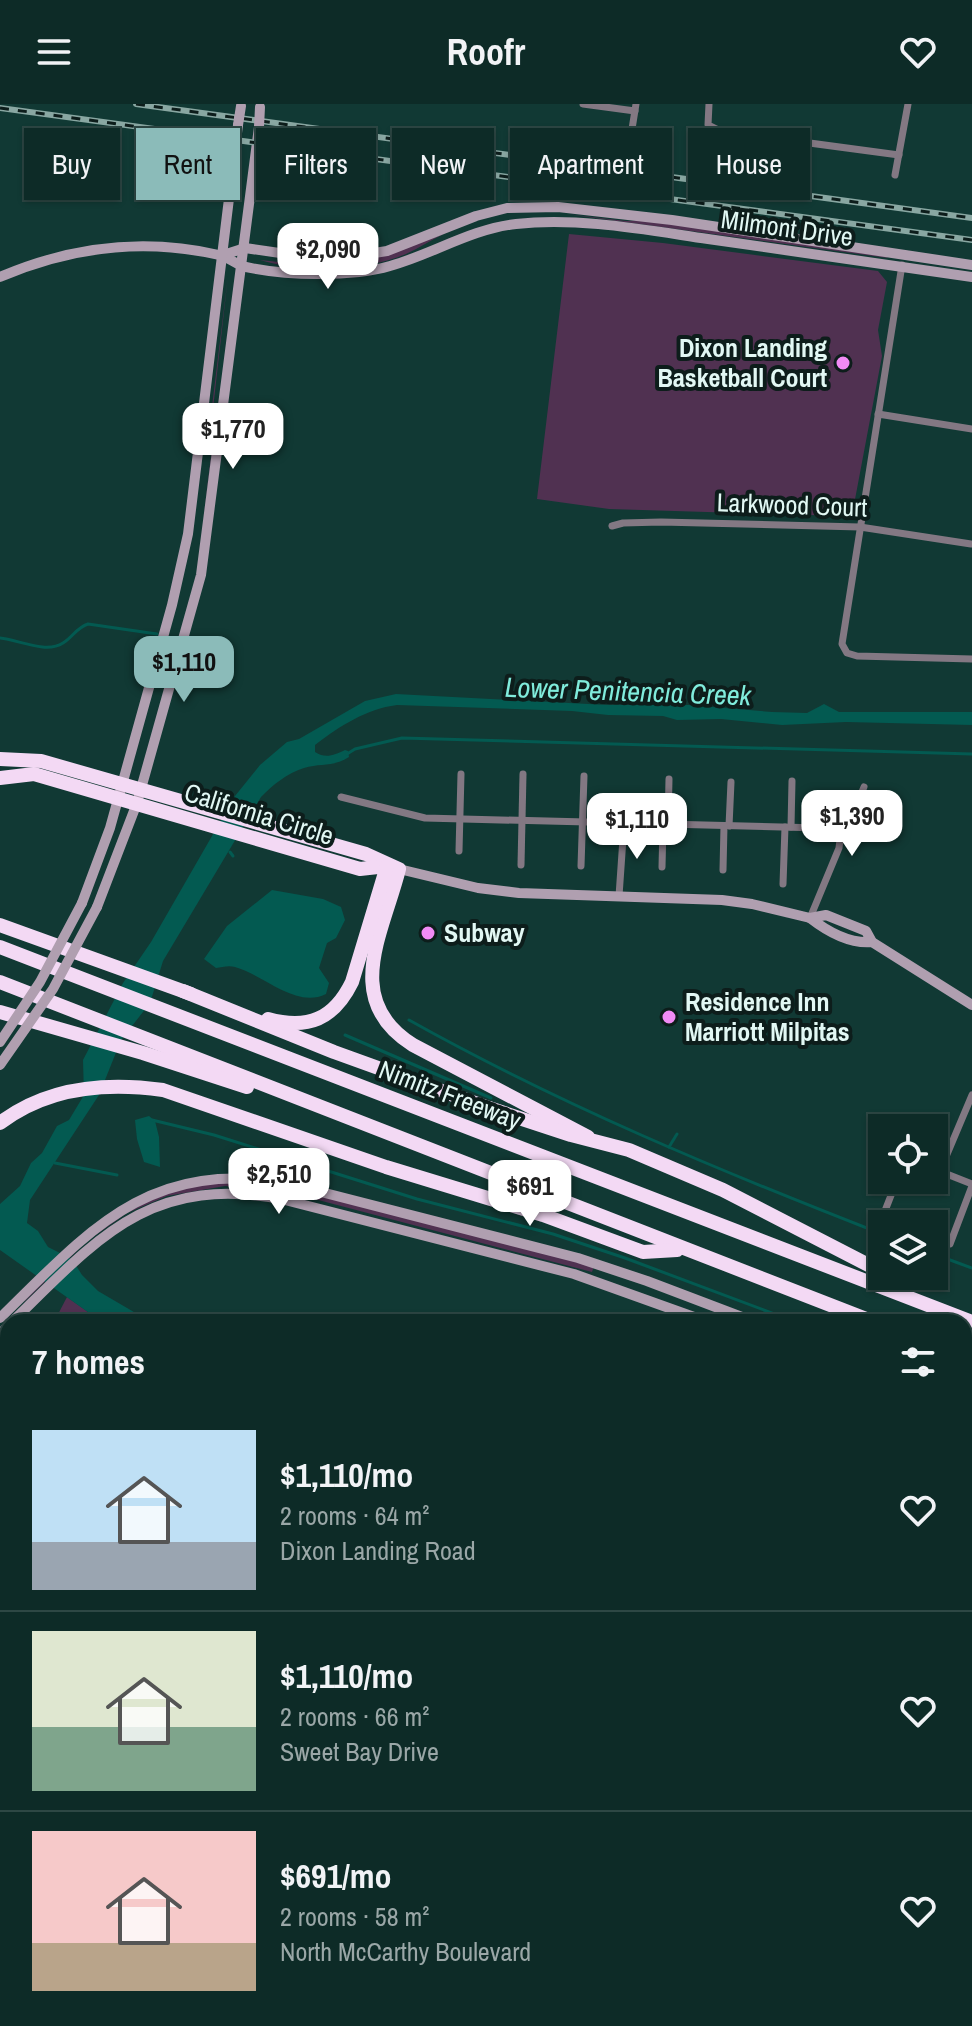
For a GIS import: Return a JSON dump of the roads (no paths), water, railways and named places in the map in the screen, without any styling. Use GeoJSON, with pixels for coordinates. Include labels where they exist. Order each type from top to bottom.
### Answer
{"type":"FeatureCollection","features":[{"type":"Feature","properties":{"kind":"highway","name":"California Circle"},"geometry":{"type":"LineString","coordinates":[[0,759],[41,761],[123,783],[139,796]]}},
{"type":"Feature","properties":{"kind":"highway","name":"California Circle"},"geometry":{"type":"LineString","coordinates":[[0,778],[34,774],[118,798],[139,796],[206,815],[268,825],[366,854],[393,867]]}},
{"type":"Feature","properties":{"kind":"highway","name":"California Circle"},"geometry":{"type":"LineString","coordinates":[[206,815],[260,839],[360,869],[393,867]]}},
{"type":"Feature","properties":{"kind":"highway"},"geometry":{"type":"LineString","coordinates":[[0,925],[273,1021],[292,1024],[313,1021],[329,1014],[344,999],[393,867]]}},
{"type":"Feature","properties":{"kind":"highway"},"geometry":{"type":"LineString","coordinates":[[393,867],[370,979],[373,1000],[395,1034],[588,1137],[629,1150],[723,1190],[868,1266]]}},
{"type":"Feature","properties":{"kind":"highway"},"geometry":{"type":"LineString","coordinates":[[0,918],[46,940]]}},
{"type":"Feature","properties":{"kind":"highway","name":"Nimitz Freeway"},"geometry":{"type":"LineString","coordinates":[[0,947],[952,1314]]}},
{"type":"Feature","properties":{"kind":"highway"},"geometry":{"type":"LineString","coordinates":[[0,982],[85,1015],[151,1048],[373,1127],[853,1314]]}},
{"type":"Feature","properties":{"kind":"highway"},"geometry":{"type":"LineString","coordinates":[[183,991],[334,1052],[489,1108],[571,1135],[588,1137]]}},
{"type":"Feature","properties":{"kind":"highway"},"geometry":{"type":"LineString","coordinates":[[0,1012],[76,1034],[151,1048]]}},
{"type":"Feature","properties":{"kind":"highway"},"geometry":{"type":"LineString","coordinates":[[4,1120],[38,1101],[67,1092],[102,1086],[163,1090],[379,1165],[543,1215],[643,1252],[683,1250]]}},
{"type":"Feature","properties":{"kind":"highway"},"geometry":{"type":"LineString","coordinates":[[902,1290],[910,1297]]}},
{"type":"Feature","properties":{"kind":"main road"},"geometry":{"type":"LineString","coordinates":[[0,1042],[40,982],[82,903],[123,783],[172,605],[188,534],[241,105]]}},
{"type":"Feature","properties":{"kind":"main road"},"geometry":{"type":"LineString","coordinates":[[0,1065],[53,989],[97,907],[139,796],[201,575],[243,267],[260,105]]}},
{"type":"Feature","properties":{"kind":"main road","name":"Milmont Drive"},"geometry":{"type":"LineString","coordinates":[[223,255],[245,248],[321,259],[343,258],[387,251],[476,216],[507,208],[558,207],[672,220],[972,265]]}},
{"type":"Feature","properties":{"kind":"main road","name":"Milmont Drive"},"geometry":{"type":"LineString","coordinates":[[0,277],[62,255],[127,246],[223,255],[243,267],[316,274],[368,272],[481,231],[514,224],[557,221],[972,277]]}},
{"type":"Feature","properties":{"kind":"main road","name":"California Circle"},"geometry":{"type":"LineString","coordinates":[[393,867],[498,891],[722,900],[810,918],[823,928],[859,943],[872,942],[972,1005]]}},
{"type":"Feature","properties":{"kind":"main road"},"geometry":{"type":"LineString","coordinates":[[3,1314],[105,1219],[145,1197],[178,1185],[224,1178],[286,1183],[608,1267],[734,1314]]}},
{"type":"Feature","properties":{"kind":"main road"},"geometry":{"type":"LineString","coordinates":[[20,1314],[89,1247],[127,1220],[197,1196],[240,1193],[281,1199],[592,1280],[686,1314]]}},
{"type":"Feature","properties":{"kind":"main road"},"geometry":{"type":"LineString","coordinates":[[469,1247],[473,1231]]}},
{"type":"Feature","properties":{"kind":"street"},"geometry":{"type":"LineString","coordinates":[[583,104],[635,108],[632,128]]}},
{"type":"Feature","properties":{"kind":"street"},"geometry":{"type":"LineString","coordinates":[[709,104],[708,125],[720,131],[899,155]]}},
{"type":"Feature","properties":{"kind":"street"},"geometry":{"type":"LineString","coordinates":[[895,175],[908,104]]}},
{"type":"Feature","properties":{"kind":"street"},"geometry":{"type":"LineString","coordinates":[[903,255],[842,644],[847,653],[857,656],[972,659]]}},
{"type":"Feature","properties":{"kind":"street"},"geometry":{"type":"LineString","coordinates":[[878,414],[972,429]]}},
{"type":"Feature","properties":{"kind":"street","name":"Larkwood Court"},"geometry":{"type":"LineString","coordinates":[[612,526],[676,522],[860,527],[971,544]]}},
{"type":"Feature","properties":{"kind":"street"},"geometry":{"type":"LineString","coordinates":[[459,851],[461,774]]}},
{"type":"Feature","properties":{"kind":"street"},"geometry":{"type":"LineString","coordinates":[[521,865],[523,774]]}},
{"type":"Feature","properties":{"kind":"street"},"geometry":{"type":"LineString","coordinates":[[581,866],[584,776]]}},
{"type":"Feature","properties":{"kind":"street"},"geometry":{"type":"LineString","coordinates":[[662,867],[669,779]]}},
{"type":"Feature","properties":{"kind":"street"},"geometry":{"type":"LineString","coordinates":[[783,884],[792,781]]}},
{"type":"Feature","properties":{"kind":"street"},"geometry":{"type":"LineString","coordinates":[[723,870],[731,782]]}},
{"type":"Feature","properties":{"kind":"street"},"geometry":{"type":"LineString","coordinates":[[836,834],[849,823],[864,787]]}},
{"type":"Feature","properties":{"kind":"street"},"geometry":{"type":"LineString","coordinates":[[341,797],[425,818],[820,828],[836,834],[840,840],[810,918]]}},
{"type":"Feature","properties":{"kind":"street"},"geometry":{"type":"LineString","coordinates":[[619,896],[624,824]]}},
{"type":"Feature","properties":{"kind":"street"},"geometry":{"type":"LineString","coordinates":[[948,1146],[972,1095]]}},
{"type":"Feature","properties":{"kind":"street"},"geometry":{"type":"LineString","coordinates":[[948,1175],[972,1185],[950,1244]]}},
{"type":"Feature","properties":{"kind":"waterway"},"geometry":{"type":"LineString","coordinates":[[0,638],[41,647],[56,646],[88,624],[157,634]]}},
{"type":"Feature","properties":{"kind":"waterway","name":"Lower Penitencia Creek"},"geometry":{"type":"LineString","coordinates":[[347,754],[355,749],[402,738],[972,754]]}},
{"type":"Feature","properties":{"kind":"waterway"},"geometry":{"type":"LineString","coordinates":[[230,852],[233,856]]}},
{"type":"Feature","properties":{"kind":"waterway"},"geometry":{"type":"LineString","coordinates":[[409,1020],[524,1080],[642,1135],[868,1228]]}},
{"type":"Feature","properties":{"kind":"waterway"},"geometry":{"type":"LineString","coordinates":[[345,1035],[491,1098]]}},
{"type":"Feature","properties":{"kind":"waterway"},"geometry":{"type":"LineString","coordinates":[[152,1120],[214,1135],[417,1199],[553,1234],[775,1314]]}},
{"type":"Feature","properties":{"kind":"waterway"},"geometry":{"type":"LineString","coordinates":[[669,1147],[677,1134]]}},
{"type":"Feature","properties":{"kind":"waterway"},"geometry":{"type":"LineString","coordinates":[[55,1163],[117,1175]]}},
{"type":"Feature","properties":{"kind":"waterway"},"geometry":{"type":"LineString","coordinates":[[948,1259],[972,1268]]}},
{"type":"Feature","properties":{"kind":"railway"},"geometry":{"type":"LineString","coordinates":[[136,104],[972,218]]}},
{"type":"Feature","properties":{"kind":"railway"},"geometry":{"type":"LineString","coordinates":[[0,108],[972,240]]}},
{"type":"Feature","properties":{"kind":"place","name":"Dixon Landing Basketball Court"},"geometry":{"type":"Point","coordinates":[843,363]}},
{"type":"Feature","properties":{"kind":"place","name":"Subway"},"geometry":{"type":"Point","coordinates":[428,933]}},
{"type":"Feature","properties":{"kind":"place","name":"Residence Inn Marriott Milpitas"},"geometry":{"type":"Point","coordinates":[669,1017]}}]}
